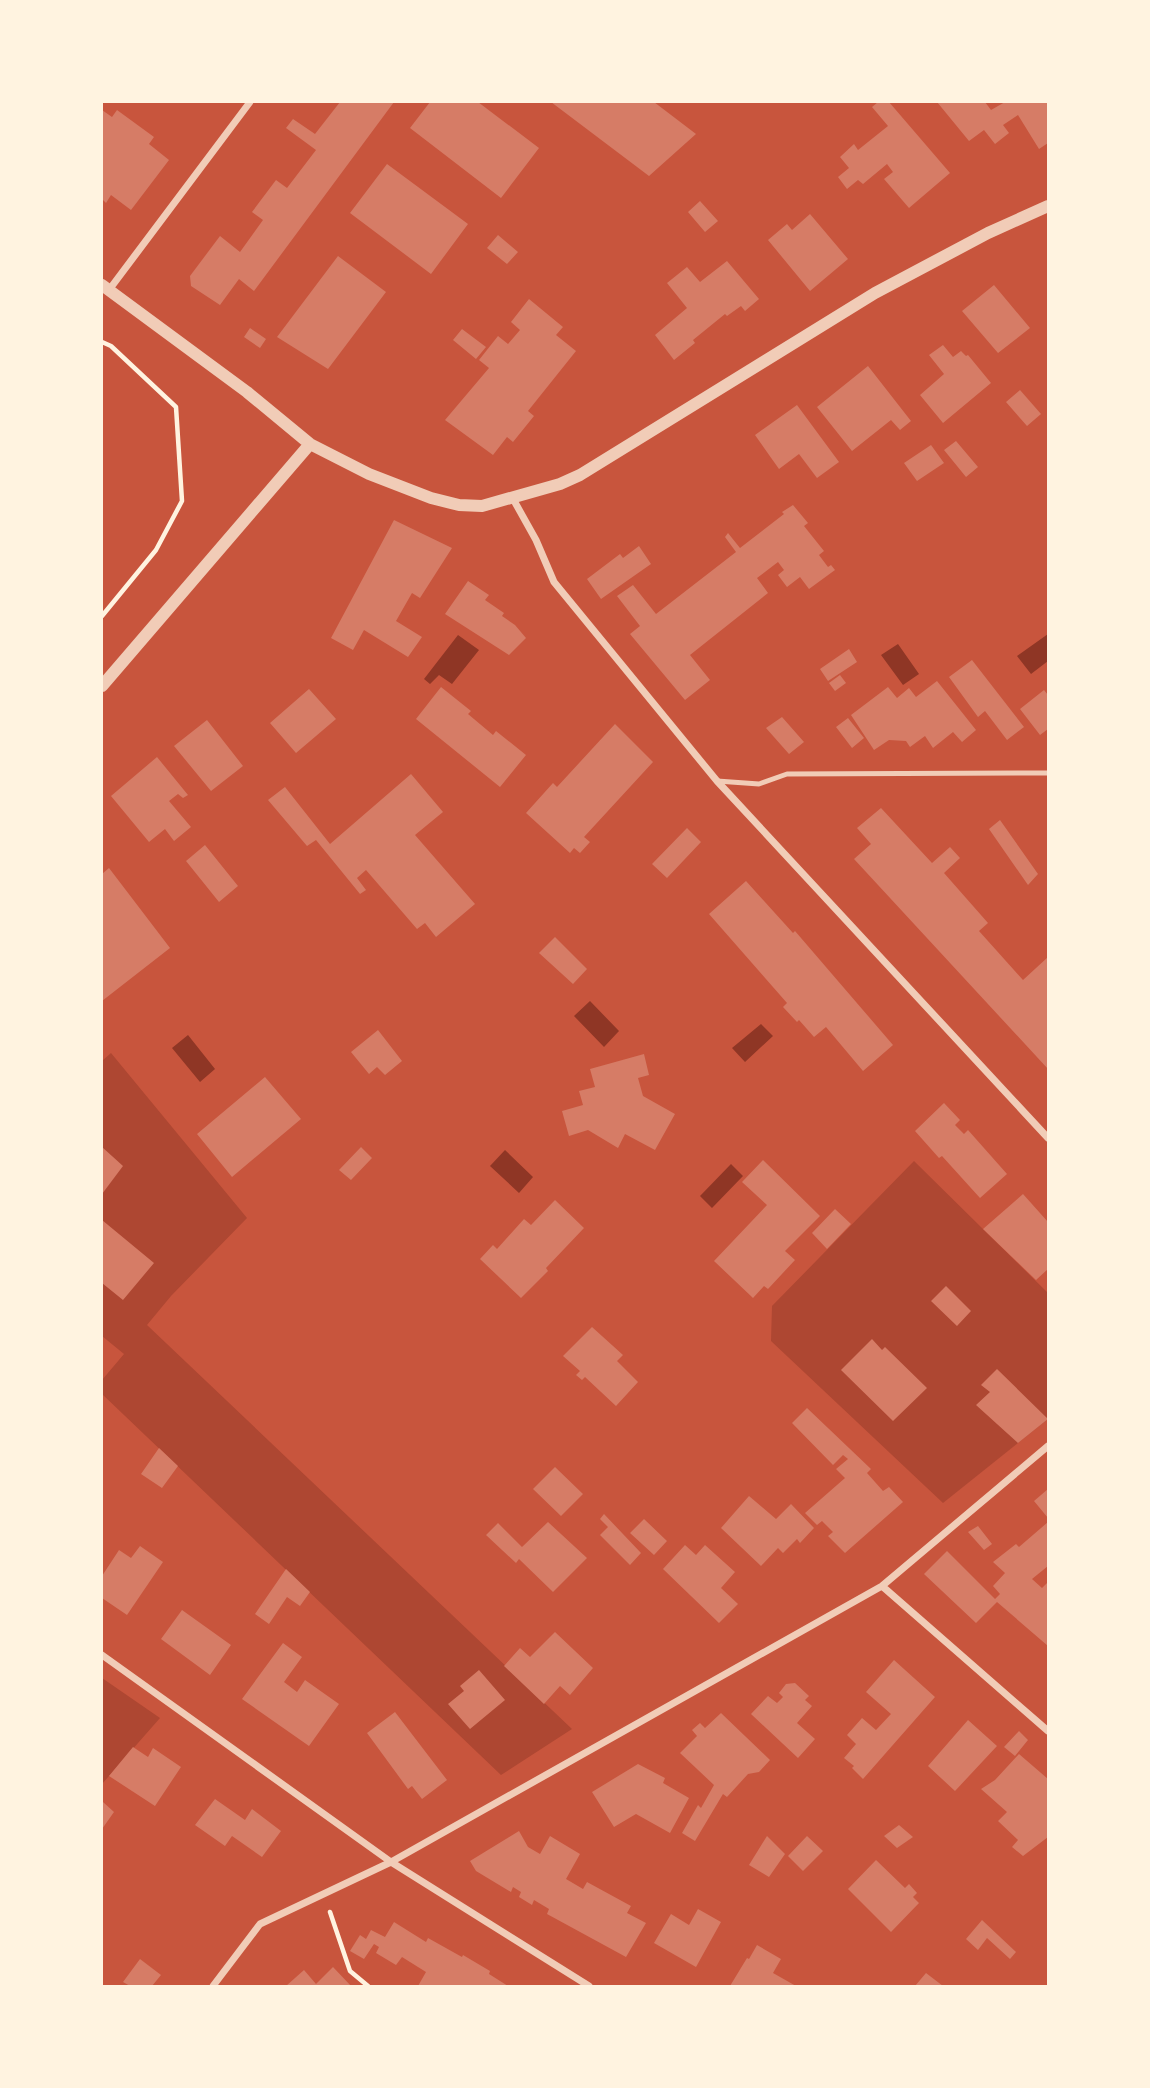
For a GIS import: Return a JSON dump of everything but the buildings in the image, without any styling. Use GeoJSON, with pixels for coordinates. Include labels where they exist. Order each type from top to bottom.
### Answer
{"type":"FeatureCollection","features":[{"type":"Feature","properties":{"kind":"street"},"geometry":{"type":"LineString","coordinates":[[250,102],[105,288],[247,392],[310,444],[357,469],[431,498],[459,505],[482,506],[560,484],[580,475],[875,293],[988,233],[1048,206]]}},
{"type":"Feature","properties":{"kind":"street"},"geometry":{"type":"LineString","coordinates":[[102,686],[310,444]]}},
{"type":"Feature","properties":{"kind":"street"},"geometry":{"type":"LineString","coordinates":[[512,496],[536,540],[554,582],[717,781],[1048,1138]]}},
{"type":"Feature","properties":{"kind":"street"},"geometry":{"type":"LineString","coordinates":[[213,1986],[260,1924],[391,1862],[882,1586],[1048,1446]]}},
{"type":"Feature","properties":{"kind":"street"},"geometry":{"type":"LineString","coordinates":[[882,1586],[1048,1731]]}},
{"type":"Feature","properties":{"kind":"street"},"geometry":{"type":"LineString","coordinates":[[102,1655],[391,1862],[589,1986]]}},
{"type":"Feature","properties":{"kind":"lane"},"geometry":{"type":"LineString","coordinates":[[717,781],[759,784],[787,774],[1048,773]]}},
{"type":"Feature","properties":{"kind":"path"},"geometry":{"type":"LineString","coordinates":[[102,342],[111,346],[176,407],[182,501],[156,550],[102,616]]}},
{"type":"Feature","properties":{"kind":"path"},"geometry":{"type":"LineString","coordinates":[[324,1894],[350,1971],[368,1986]]}},
{"type":"Feature","properties":{"kind":"shaded area"},"geometry":{"type":"Polygon","coordinates":[[[1048,634],[1048,661],[1031,674],[1017,656],[1048,634]]]}},
{"type":"Feature","properties":{"kind":"shaded area"},"geometry":{"type":"Polygon","coordinates":[[[458,635],[479,650],[452,684],[439,675],[430,684],[424,679],[458,635]]]}},
{"type":"Feature","properties":{"kind":"shaded area"},"geometry":{"type":"Polygon","coordinates":[[[898,644],[919,674],[903,685],[881,655],[898,644]]]}},
{"type":"Feature","properties":{"kind":"shaded area"},"geometry":{"type":"Polygon","coordinates":[[[590,1001],[619,1031],[604,1047],[574,1016],[590,1001]]]}},
{"type":"Feature","properties":{"kind":"shaded area"},"geometry":{"type":"Polygon","coordinates":[[[761,1024],[773,1036],[745,1062],[732,1048],[761,1024]]]}},
{"type":"Feature","properties":{"kind":"shaded area"},"geometry":{"type":"Polygon","coordinates":[[[188,1035],[215,1069],[200,1082],[172,1048],[188,1035]]]}},
{"type":"Feature","properties":{"kind":"shaded area"},"geometry":{"type":"Polygon","coordinates":[[[111,1053],[247,1218],[171,1296],[147,1325],[572,1729],[501,1775],[102,1394],[102,1380],[124,1354],[102,1336],[102,1061],[111,1053]]]}},
{"type":"Feature","properties":{"kind":"shaded area"},"geometry":{"type":"Polygon","coordinates":[[[505,1150],[533,1177],[519,1193],[490,1166],[505,1150]]]}},
{"type":"Feature","properties":{"kind":"shaded area"},"geometry":{"type":"Polygon","coordinates":[[[914,1161],[1048,1293],[1048,1419],[943,1503],[771,1341],[772,1306],[914,1161]]]}},
{"type":"Feature","properties":{"kind":"shaded area"},"geometry":{"type":"Polygon","coordinates":[[[731,1164],[743,1176],[712,1208],[700,1196],[731,1164]]]}},
{"type":"Feature","properties":{"kind":"shaded area"},"geometry":{"type":"Polygon","coordinates":[[[102,1678],[160,1718],[102,1784],[102,1678]]]}}]}
